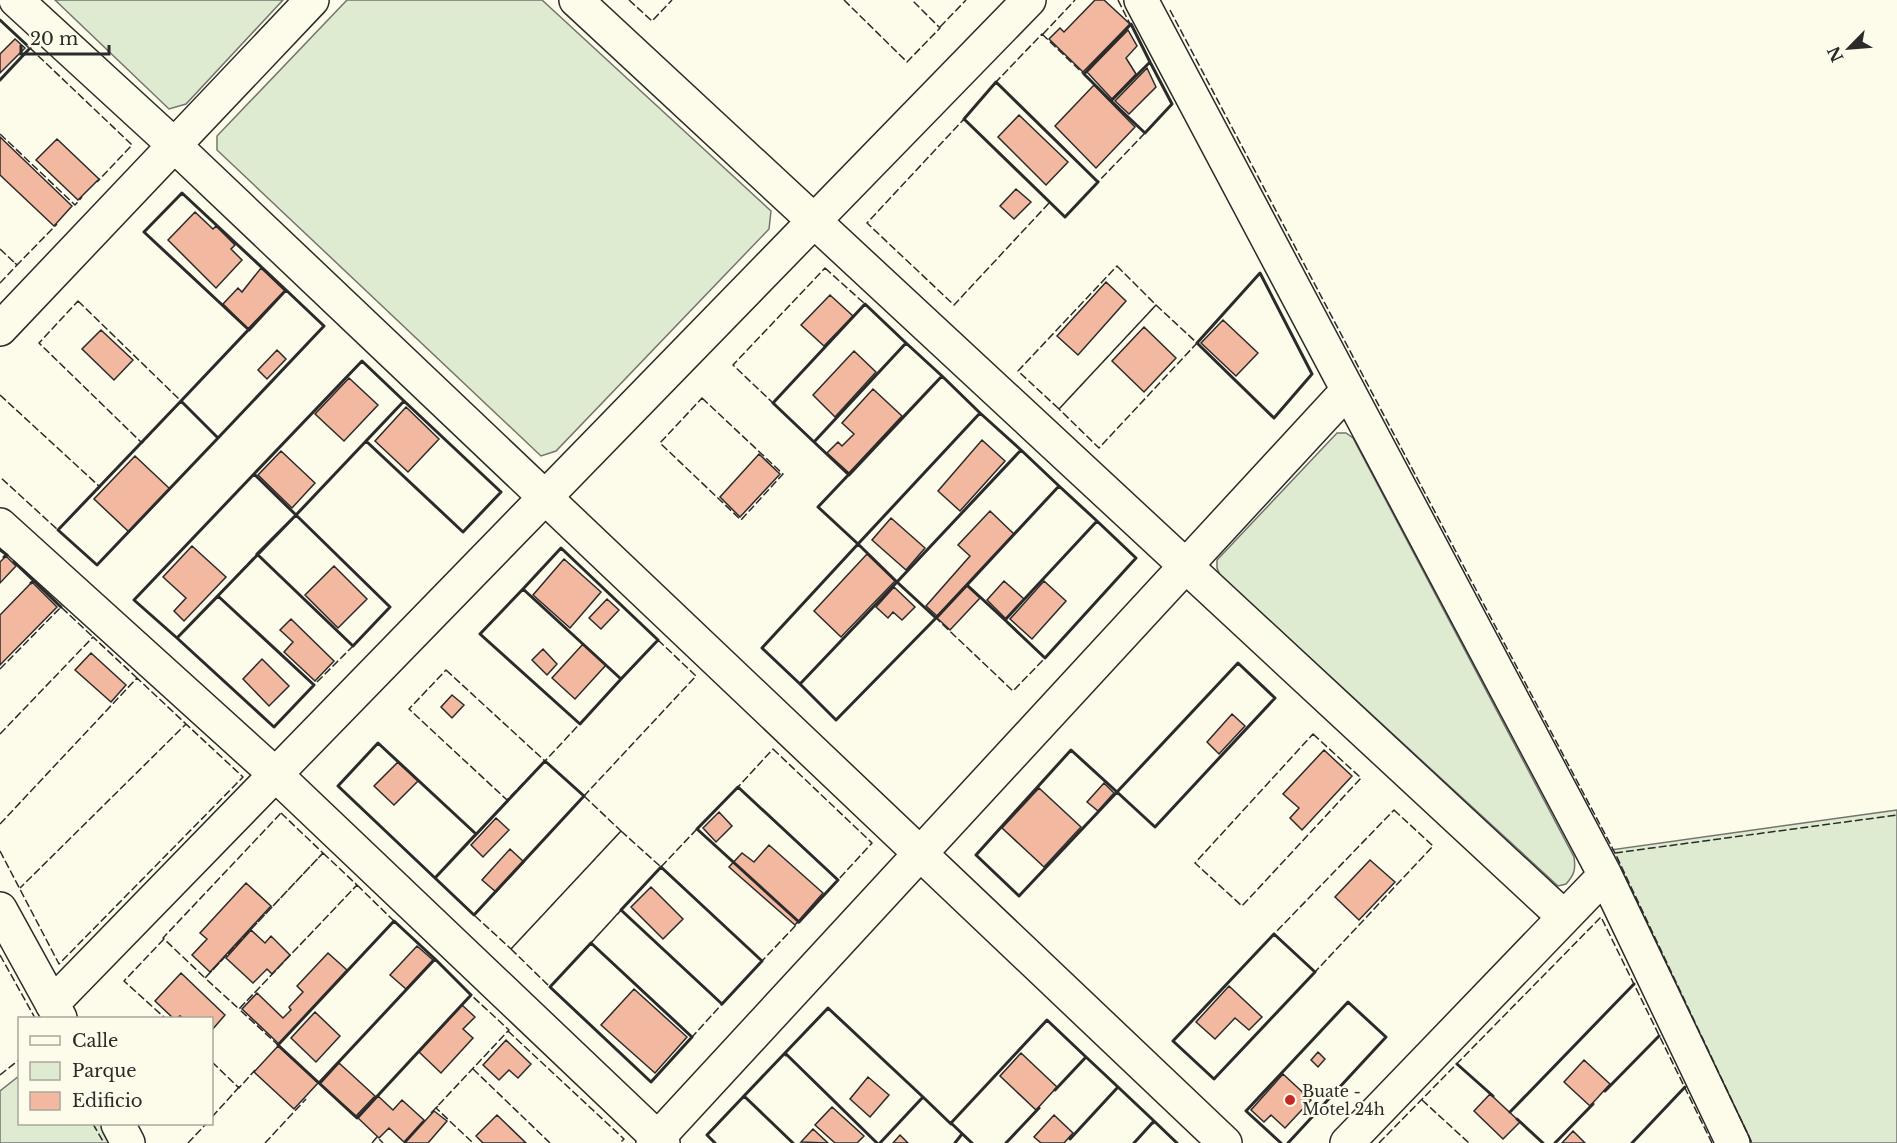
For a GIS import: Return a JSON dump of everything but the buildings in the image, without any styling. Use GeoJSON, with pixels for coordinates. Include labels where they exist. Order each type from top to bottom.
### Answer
{"type":"FeatureCollection","features":[{"type":"Feature","properties":{"kind":"street"},"geometry":{"type":"LineString","coordinates":[[16,0],[174,145],[1225,1143]]}},
{"type":"Feature","properties":{"kind":"street"},"geometry":{"type":"LineString","coordinates":[[0,330],[312,0]]}},
{"type":"Feature","properties":{"kind":"street"},"geometry":{"type":"LineString","coordinates":[[576,0],[1564,917]]}},
{"type":"Feature","properties":{"kind":"street"},"geometry":{"type":"LineString","coordinates":[[0,909],[56,1011],[275,774],[1029,0]]}},
{"type":"Feature","properties":{"kind":"street"},"geometry":{"type":"LineString","coordinates":[[1141,0],[1605,875],[1733,1143]]}},
{"type":"Feature","properties":{"kind":"street"},"geometry":{"type":"LineString","coordinates":[[0,525],[275,774],[658,1141],[1348,390]]}},
{"type":"Feature","properties":{"kind":"street"},"geometry":{"type":"LineString","coordinates":[[1347,1143],[1605,875]]}},
{"type":"Feature","properties":{"kind":"street"},"geometry":{"type":"LineString","coordinates":[[118,1125],[128,1143]]}},
{"type":"Feature","properties":{"kind":"green space"},"geometry":{"type":"Polygon","coordinates":[[[55,0],[283,0],[186,104],[169,109],[55,0]]]}},
{"type":"Feature","properties":{"kind":"green space"},"geometry":{"type":"Polygon","coordinates":[[[347,0],[542,0],[771,211],[769,229],[556,451],[541,456],[217,150],[217,136],[347,0]]]}},
{"type":"Feature","properties":{"kind":"green space"},"geometry":{"type":"Polygon","coordinates":[[[1337,433],[1346,433],[1353,438],[1574,857],[1574,872],[1566,884],[1558,886],[1220,575],[1217,560],[1337,433]]]}},
{"type":"Feature","properties":{"kind":"green space"},"geometry":{"type":"Polygon","coordinates":[[[1897,810],[1897,1143],[1745,1143],[1603,851],[1897,810]]]}},
{"type":"Feature","properties":{"kind":"green space"},"geometry":{"type":"Polygon","coordinates":[[[18,1077],[18,1125],[105,1125],[115,1143],[0,1143],[0,1091],[18,1077]]]}},
{"type":"Feature","properties":{"kind":"fence"},"geometry":{"type":"LineString","coordinates":[[629,0],[652,21],[672,0]]}},
{"type":"Feature","properties":{"kind":"fence"},"geometry":{"type":"LineString","coordinates":[[844,0],[907,62],[940,28],[912,0]]}},
{"type":"Feature","properties":{"kind":"fence"},"geometry":{"type":"LineString","coordinates":[[940,27],[966,0]]}},
{"type":"Feature","properties":{"kind":"fence"},"geometry":{"type":"LineString","coordinates":[[1043,34],[1075,0]]}},
{"type":"Feature","properties":{"kind":"fence"},"geometry":{"type":"LineString","coordinates":[[1118,0],[1130,24]]}},
{"type":"Feature","properties":{"kind":"fence"},"geometry":{"type":"LineString","coordinates":[[1170,10],[1615,853],[1752,1143]]}},
{"type":"Feature","properties":{"kind":"fence"},"geometry":{"type":"LineString","coordinates":[[1042,34],[1145,133],[1098,182],[996,82],[1042,34]]}},
{"type":"Feature","properties":{"kind":"fence"},"geometry":{"type":"LineString","coordinates":[[0,80],[30,48],[132,145],[97,182]]}},
{"type":"Feature","properties":{"kind":"fence"},"geometry":{"type":"LineString","coordinates":[[964,119],[1050,202],[954,305],[867,223],[964,119]]}},
{"type":"Feature","properties":{"kind":"fence"},"geometry":{"type":"LineString","coordinates":[[0,134],[75,205],[82,197]]}},
{"type":"Feature","properties":{"kind":"fence"},"geometry":{"type":"LineString","coordinates":[[0,249],[17,265],[57,224]]}},
{"type":"Feature","properties":{"kind":"fence"},"geometry":{"type":"LineString","coordinates":[[0,283],[17,265],[15,263]]}},
{"type":"Feature","properties":{"kind":"fence"},"geometry":{"type":"LineString","coordinates":[[1117,266],[1156,305],[1059,409],[1018,371],[1117,266]]}},
{"type":"Feature","properties":{"kind":"fence"},"geometry":{"type":"LineString","coordinates":[[825,268],[865,304],[773,403],[733,365],[825,268]]}},
{"type":"Feature","properties":{"kind":"fence"},"geometry":{"type":"LineString","coordinates":[[78,301],[181,401],[142,443],[39,343],[78,301]]}},
{"type":"Feature","properties":{"kind":"fence"},"geometry":{"type":"LineString","coordinates":[[1156,305],[1197,343],[1099,448],[1059,409],[1156,305]]}},
{"type":"Feature","properties":{"kind":"fence"},"geometry":{"type":"LineString","coordinates":[[0,395],[100,487],[58,530],[0,477]]}},
{"type":"Feature","properties":{"kind":"fence"},"geometry":{"type":"LineString","coordinates":[[702,398],[783,474],[741,520],[660,443],[702,398]]}},
{"type":"Feature","properties":{"kind":"fence"},"geometry":{"type":"LineString","coordinates":[[257,554],[353,646],[314,685],[218,596],[257,554]]}},
{"type":"Feature","properties":{"kind":"fence"},"geometry":{"type":"LineString","coordinates":[[967,585],[1045,658],[1013,691],[936,618],[967,585]]}},
{"type":"Feature","properties":{"kind":"fence"},"geometry":{"type":"LineString","coordinates":[[0,669],[61,607],[93,637]]}},
{"type":"Feature","properties":{"kind":"fence"},"geometry":{"type":"LineString","coordinates":[[0,734],[93,637],[137,678]]}},
{"type":"Feature","properties":{"kind":"fence"},"geometry":{"type":"LineString","coordinates":[[658,640],[696,676],[584,796],[545,761],[658,640]]}},
{"type":"Feature","properties":{"kind":"fence"},"geometry":{"type":"LineString","coordinates":[[446,670],[545,761],[507,800],[409,709],[446,670]]}},
{"type":"Feature","properties":{"kind":"fence"},"geometry":{"type":"LineString","coordinates":[[0,824],[137,678],[186,724],[20,888]]}},
{"type":"Feature","properties":{"kind":"fence"},"geometry":{"type":"LineString","coordinates":[[0,851],[59,964],[243,777],[186,724]]}},
{"type":"Feature","properties":{"kind":"fence"},"geometry":{"type":"LineString","coordinates":[[1313,734],[1361,778],[1242,906],[1195,863],[1313,734]]}},
{"type":"Feature","properties":{"kind":"fence"},"geometry":{"type":"LineString","coordinates":[[773,749],[872,843],[838,880],[738,787],[773,749]]}},
{"type":"Feature","properties":{"kind":"fence"},"geometry":{"type":"LineString","coordinates":[[584,796],[621,831],[511,949],[474,915],[584,796]]}},
{"type":"Feature","properties":{"kind":"fence"},"geometry":{"type":"LineString","coordinates":[[1394,810],[1433,846],[1315,972],[1274,934],[1394,810]]}},
{"type":"Feature","properties":{"kind":"fence"},"geometry":{"type":"LineString","coordinates":[[281,813],[323,853],[205,978],[163,938],[281,813]]}},
{"type":"Feature","properties":{"kind":"fence"},"geometry":{"type":"LineString","coordinates":[[1615,853],[1897,815]]}},
{"type":"Feature","properties":{"kind":"fence"},"geometry":{"type":"LineString","coordinates":[[697,829],[799,922],[762,961],[661,867],[697,829]]}},
{"type":"Feature","properties":{"kind":"fence"},"geometry":{"type":"LineString","coordinates":[[621,831],[661,867],[550,987],[511,949],[621,831]]}},
{"type":"Feature","properties":{"kind":"fence"},"geometry":{"type":"LineString","coordinates":[[323,853],[357,885],[239,1009],[205,978],[323,853]]}},
{"type":"Feature","properties":{"kind":"fence"},"geometry":{"type":"LineString","coordinates":[[357,885],[394,921],[278,1045],[239,1009],[357,885]]}},
{"type":"Feature","properties":{"kind":"fence"},"geometry":{"type":"LineString","coordinates":[[621,910],[722,1004],[692,1037],[591,943],[621,910]]}},
{"type":"Feature","properties":{"kind":"fence"},"geometry":{"type":"LineString","coordinates":[[1379,1143],[1601,917],[1712,1143]]}},
{"type":"Feature","properties":{"kind":"fence"},"geometry":{"type":"LineString","coordinates":[[164,939],[124,981],[164,1017]]}},
{"type":"Feature","properties":{"kind":"fence"},"geometry":{"type":"LineString","coordinates":[[0,955],[34,1017]]}},
{"type":"Feature","properties":{"kind":"fence"},"geometry":{"type":"LineString","coordinates":[[431,1113],[509,1030],[471,995],[461,1006]]}},
{"type":"Feature","properties":{"kind":"fence"},"geometry":{"type":"LineString","coordinates":[[508,1031],[624,1139],[620,1143]]}},
{"type":"Feature","properties":{"kind":"fence"},"geometry":{"type":"LineString","coordinates":[[375,1099],[420,1050]]}},
{"type":"Feature","properties":{"kind":"fence"},"geometry":{"type":"LineString","coordinates":[[0,1075],[18,1061]]}},
{"type":"Feature","properties":{"kind":"fence"},"geometry":{"type":"LineString","coordinates":[[213,1063],[239,1088],[255,1070]]}},
{"type":"Feature","properties":{"kind":"fence"},"geometry":{"type":"LineString","coordinates":[[473,1069],[550,1143]]}},
{"type":"Feature","properties":{"kind":"fence"},"geometry":{"type":"LineString","coordinates":[[213,1116],[241,1085]]}},
{"type":"Feature","properties":{"kind":"fence"},"geometry":{"type":"LineString","coordinates":[[265,1143],[306,1099]]}},
{"type":"Feature","properties":{"kind":"fence"},"geometry":{"type":"LineString","coordinates":[[1422,1100],[1469,1143]]}},
{"type":"Feature","properties":{"kind":"fence"},"geometry":{"type":"LineString","coordinates":[[438,1106],[436,1108],[473,1143]]}},
{"type":"Feature","properties":{"kind":"fence"},"geometry":{"type":"LineString","coordinates":[[94,1125],[104,1143]]}},
{"type":"Feature","properties":{"kind":"fence"},"geometry":{"type":"LineString","coordinates":[[188,1143],[205,1125]]}},
{"type":"Feature","properties":{"kind":"fence"},"geometry":{"type":"LineString","coordinates":[[372,1143],[377,1137],[383,1143]]}},
{"type":"Feature","properties":{"kind":"wall"},"geometry":{"type":"LineString","coordinates":[[0,20],[30,48],[0,80]]}},
{"type":"Feature","properties":{"kind":"wall"},"geometry":{"type":"LineString","coordinates":[[1131,24],[1150,62],[1111,101],[1084,74],[1131,24]]}},
{"type":"Feature","properties":{"kind":"wall"},"geometry":{"type":"LineString","coordinates":[[1150,62],[1172,104],[1145,133],[1111,101],[1150,62]]}},
{"type":"Feature","properties":{"kind":"wall"},"geometry":{"type":"LineString","coordinates":[[996,82],[1098,182],[1065,217],[964,119],[996,82]]}},
{"type":"Feature","properties":{"kind":"wall"},"geometry":{"type":"LineString","coordinates":[[182,193],[286,290],[249,330],[144,232],[182,193]]}},
{"type":"Feature","properties":{"kind":"wall"},"geometry":{"type":"LineString","coordinates":[[1260,273],[1312,374],[1274,418],[1197,343],[1260,273]]}},
{"type":"Feature","properties":{"kind":"wall"},"geometry":{"type":"LineString","coordinates":[[286,290],[324,326],[218,438],[181,401],[286,290]]}},
{"type":"Feature","properties":{"kind":"wall"},"geometry":{"type":"LineString","coordinates":[[865,304],[906,343],[814,442],[773,403],[865,304]]}},
{"type":"Feature","properties":{"kind":"wall"},"geometry":{"type":"LineString","coordinates":[[906,343],[942,376],[849,475],[814,442],[906,343]]}},
{"type":"Feature","properties":{"kind":"wall"},"geometry":{"type":"LineString","coordinates":[[362,361],[404,401],[296,515],[254,474],[362,361]]}},
{"type":"Feature","properties":{"kind":"wall"},"geometry":{"type":"LineString","coordinates":[[942,376],[980,413],[858,544],[818,507],[942,376]]}},
{"type":"Feature","properties":{"kind":"wall"},"geometry":{"type":"LineString","coordinates":[[181,401],[218,438],[97,565],[58,530],[181,401]]}},
{"type":"Feature","properties":{"kind":"wall"},"geometry":{"type":"LineString","coordinates":[[404,401],[501,492],[463,532],[366,441],[404,401]]}},
{"type":"Feature","properties":{"kind":"wall"},"geometry":{"type":"LineString","coordinates":[[980,413],[1021,450],[897,582],[858,544],[980,413]]}},
{"type":"Feature","properties":{"kind":"wall"},"geometry":{"type":"LineString","coordinates":[[1021,450],[1059,486],[936,618],[897,582],[1021,450]]}},
{"type":"Feature","properties":{"kind":"wall"},"geometry":{"type":"LineString","coordinates":[[254,474],[296,515],[177,638],[134,600],[254,474]]}},
{"type":"Feature","properties":{"kind":"wall"},"geometry":{"type":"LineString","coordinates":[[1059,486],[1097,521],[1005,620],[967,585],[1059,486]]}},
{"type":"Feature","properties":{"kind":"wall"},"geometry":{"type":"LineString","coordinates":[[296,515],[390,607],[353,646],[257,554],[296,515]]}},
{"type":"Feature","properties":{"kind":"wall"},"geometry":{"type":"LineString","coordinates":[[1097,521],[1136,558],[1045,658],[1005,620],[1097,521]]}},
{"type":"Feature","properties":{"kind":"wall"},"geometry":{"type":"LineString","coordinates":[[858,544],[897,582],[800,684],[762,648],[858,544]]}},
{"type":"Feature","properties":{"kind":"wall"},"geometry":{"type":"LineString","coordinates":[[561,548],[658,640],[621,679],[523,589],[561,548]]}},
{"type":"Feature","properties":{"kind":"wall"},"geometry":{"type":"LineString","coordinates":[[0,550],[7,555],[4,557]]}},
{"type":"Feature","properties":{"kind":"wall"},"geometry":{"type":"LineString","coordinates":[[14,562],[34,581]]}},
{"type":"Feature","properties":{"kind":"wall"},"geometry":{"type":"LineString","coordinates":[[31,583],[34,581],[61,607]]}},
{"type":"Feature","properties":{"kind":"wall"},"geometry":{"type":"LineString","coordinates":[[897,582],[936,618],[836,720],[800,684],[897,582]]}},
{"type":"Feature","properties":{"kind":"wall"},"geometry":{"type":"LineString","coordinates":[[523,589],[480,634],[580,724],[621,679]]}},
{"type":"Feature","properties":{"kind":"wall"},"geometry":{"type":"LineString","coordinates":[[218,596],[314,685],[274,727],[177,638],[218,596]]}},
{"type":"Feature","properties":{"kind":"wall"},"geometry":{"type":"LineString","coordinates":[[1238,663],[1275,698],[1155,827],[1117,792],[1238,663]]}},
{"type":"Feature","properties":{"kind":"wall"},"geometry":{"type":"LineString","coordinates":[[378,743],[476,834],[435,878],[338,786],[378,743]]}},
{"type":"Feature","properties":{"kind":"wall"},"geometry":{"type":"LineString","coordinates":[[1071,750],[1117,792],[1019,896],[976,855],[1071,750]]}},
{"type":"Feature","properties":{"kind":"wall"},"geometry":{"type":"LineString","coordinates":[[545,761],[584,796],[474,915],[435,878],[545,761]]}},
{"type":"Feature","properties":{"kind":"wall"},"geometry":{"type":"LineString","coordinates":[[738,787],[838,880],[799,922],[697,829],[738,787]]}},
{"type":"Feature","properties":{"kind":"wall"},"geometry":{"type":"LineString","coordinates":[[661,867],[762,961],[722,1004],[621,910],[661,867]]}},
{"type":"Feature","properties":{"kind":"wall"},"geometry":{"type":"LineString","coordinates":[[394,921],[435,959],[319,1083],[278,1045],[394,921]]}},
{"type":"Feature","properties":{"kind":"wall"},"geometry":{"type":"LineString","coordinates":[[1274,934],[1315,972],[1214,1079],[1173,1041],[1274,934]]}},
{"type":"Feature","properties":{"kind":"wall"},"geometry":{"type":"LineString","coordinates":[[591,943],[692,1037],[651,1082],[550,987],[591,943]]}},
{"type":"Feature","properties":{"kind":"wall"},"geometry":{"type":"LineString","coordinates":[[435,959],[471,995],[357,1118],[319,1083],[435,959]]}},
{"type":"Feature","properties":{"kind":"wall"},"geometry":{"type":"LineString","coordinates":[[1510,1112],[1634,984]]}},
{"type":"Feature","properties":{"kind":"wall"},"geometry":{"type":"LineString","coordinates":[[1281,1143],[1246,1111],[1348,1002],[1386,1037],[1288,1143]]}},
{"type":"Feature","properties":{"kind":"wall"},"geometry":{"type":"LineString","coordinates":[[877,1143],[785,1053],[828,1008],[923,1097],[880,1143]]}},
{"type":"Feature","properties":{"kind":"wall"},"geometry":{"type":"LineString","coordinates":[[972,1143],[951,1123],[1047,1020],[1086,1057],[1055,1090]]}},
{"type":"Feature","properties":{"kind":"wall"},"geometry":{"type":"LineString","coordinates":[[1605,1091],[1659,1036]]}},
{"type":"Feature","properties":{"kind":"wall"},"geometry":{"type":"LineString","coordinates":[[786,1055],[785,1053],[744,1096],[793,1143]]}},
{"type":"Feature","properties":{"kind":"wall"},"geometry":{"type":"LineString","coordinates":[[1070,1139],[1118,1087],[1085,1058]]}},
{"type":"Feature","properties":{"kind":"wall"},"geometry":{"type":"LineString","coordinates":[[1457,1064],[1493,1096]]}},
{"type":"Feature","properties":{"kind":"wall"},"geometry":{"type":"LineString","coordinates":[[1632,1143],[1685,1087]]}},
{"type":"Feature","properties":{"kind":"wall"},"geometry":{"type":"LineString","coordinates":[[1117,1088],[1154,1121],[1134,1143]]}},
{"type":"Feature","properties":{"kind":"wall"},"geometry":{"type":"LineString","coordinates":[[715,1143],[707,1135],[744,1096]]}},
{"type":"Feature","properties":{"kind":"wall"},"geometry":{"type":"LineString","coordinates":[[921,1099],[923,1097],[951,1124]]}},
{"type":"Feature","properties":{"kind":"wall"},"geometry":{"type":"LineString","coordinates":[[1555,1143],[1593,1104]]}},
{"type":"Feature","properties":{"kind":"wall"},"geometry":{"type":"LineString","coordinates":[[1006,1143],[1039,1108]]}},
{"type":"Feature","properties":{"kind":"wall"},"geometry":{"type":"LineString","coordinates":[[1517,1119],[1543,1143]]}},
{"type":"Feature","properties":{"kind":"wall"},"geometry":{"type":"LineString","coordinates":[[1153,1123],[1154,1121],[1177,1143]]}},
{"type":"Feature","properties":{"kind":"wall"},"geometry":{"type":"LineString","coordinates":[[955,1143],[962,1134]]}},
{"type":"Feature","properties":{"kind":"place","name":"Buate - Motel 24h"},"geometry":{"type":"Point","coordinates":[1290,1100]}}]}
